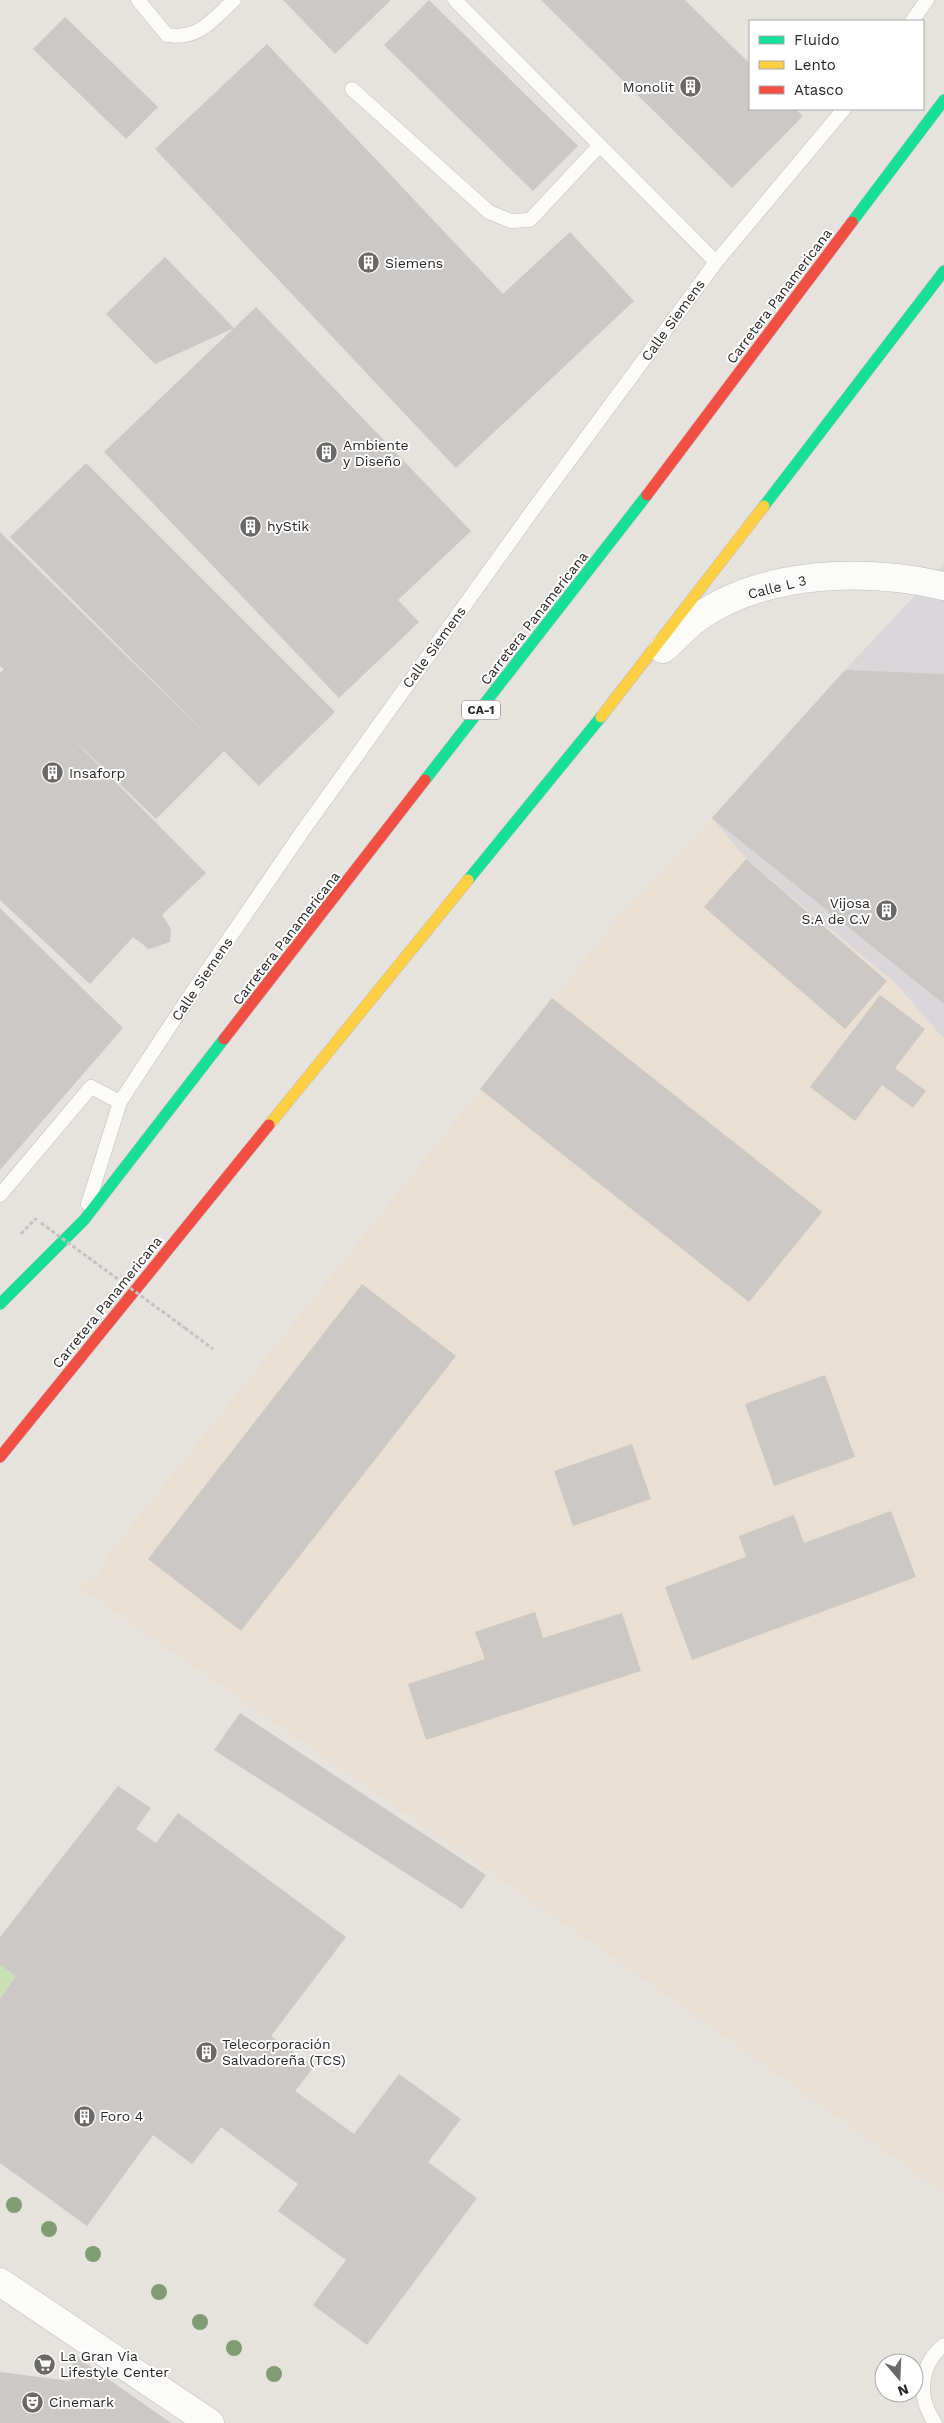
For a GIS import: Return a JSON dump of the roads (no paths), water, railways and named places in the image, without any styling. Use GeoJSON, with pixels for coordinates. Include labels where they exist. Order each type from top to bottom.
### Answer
{"type":"FeatureCollection","features":[{"type":"Feature","properties":{"kind":"main road","name":"Carretera Panamericana"},"geometry":{"type":"LineString","coordinates":[[0,1304],[84,1220],[678,455],[944,100]]}},
{"type":"Feature","properties":{"kind":"main road","name":"Carretera Panamericana"},"geometry":{"type":"LineString","coordinates":[[0,1457],[636,673],[944,271]]}},
{"type":"Feature","properties":{"kind":"street","name":"Calle L 3"},"geometry":{"type":"LineString","coordinates":[[636,673],[698,618],[735,598],[780,583],[822,576],[862,574],[912,578],[944,586]]}},
{"type":"Feature","properties":{"kind":"street"},"geometry":{"type":"LineString","coordinates":[[0,2282],[13,2298],[210,2423]]}},
{"type":"Feature","properties":{"kind":"lane"},"geometry":{"type":"LineString","coordinates":[[138,0],[166,35],[179,37],[191,35],[202,30],[234,0]]}},
{"type":"Feature","properties":{"kind":"lane"},"geometry":{"type":"LineString","coordinates":[[455,0],[716,262]]}},
{"type":"Feature","properties":{"kind":"lane"},"geometry":{"type":"LineString","coordinates":[[913,20],[927,0]]}},
{"type":"Feature","properties":{"kind":"lane"},"geometry":{"type":"LineString","coordinates":[[352,89],[489,212],[511,222],[530,220],[599,146]]}},
{"type":"Feature","properties":{"kind":"lane","name":"Calle Siemens"},"geometry":{"type":"LineString","coordinates":[[84,1220],[89,1196],[120,1102],[193,991],[386,714],[716,262],[843,110]]}},
{"type":"Feature","properties":{"kind":"lane"},"geometry":{"type":"LineString","coordinates":[[0,1194],[91,1087],[120,1102]]}},
{"type":"Feature","properties":{"kind":"lane"},"geometry":{"type":"LineString","coordinates":[[931,2422],[924,2403],[923,2382],[928,2364],[944,2345]]}},
{"type":"Feature","properties":{"kind":"place","name":"Monolit"},"geometry":{"type":"Point","coordinates":[690,87]}},
{"type":"Feature","properties":{"kind":"place","name":"Siemens"},"geometry":{"type":"Point","coordinates":[369,263]}},
{"type":"Feature","properties":{"kind":"place","name":"Ambiente y Diseño"},"geometry":{"type":"Point","coordinates":[327,453]}},
{"type":"Feature","properties":{"kind":"place","name":"hyStik"},"geometry":{"type":"Point","coordinates":[251,526]}},
{"type":"Feature","properties":{"kind":"place","name":"Insaforp"},"geometry":{"type":"Point","coordinates":[53,773]}},
{"type":"Feature","properties":{"kind":"place","name":"Vijosa S.A de C.V"},"geometry":{"type":"Point","coordinates":[886,911]}},
{"type":"Feature","properties":{"kind":"place","name":"Telecorporación Salvadoreña (TCS)"},"geometry":{"type":"Point","coordinates":[206,2052]}},
{"type":"Feature","properties":{"kind":"place","name":"Foro 4"},"geometry":{"type":"Point","coordinates":[84,2116]}},
{"type":"Feature","properties":{"kind":"place","name":"La Gran Via Lifestyle Center"},"geometry":{"type":"Point","coordinates":[44,2364]}},
{"type":"Feature","properties":{"kind":"place","name":"Cinemark"},"geometry":{"type":"Point","coordinates":[33,2402]}}]}
